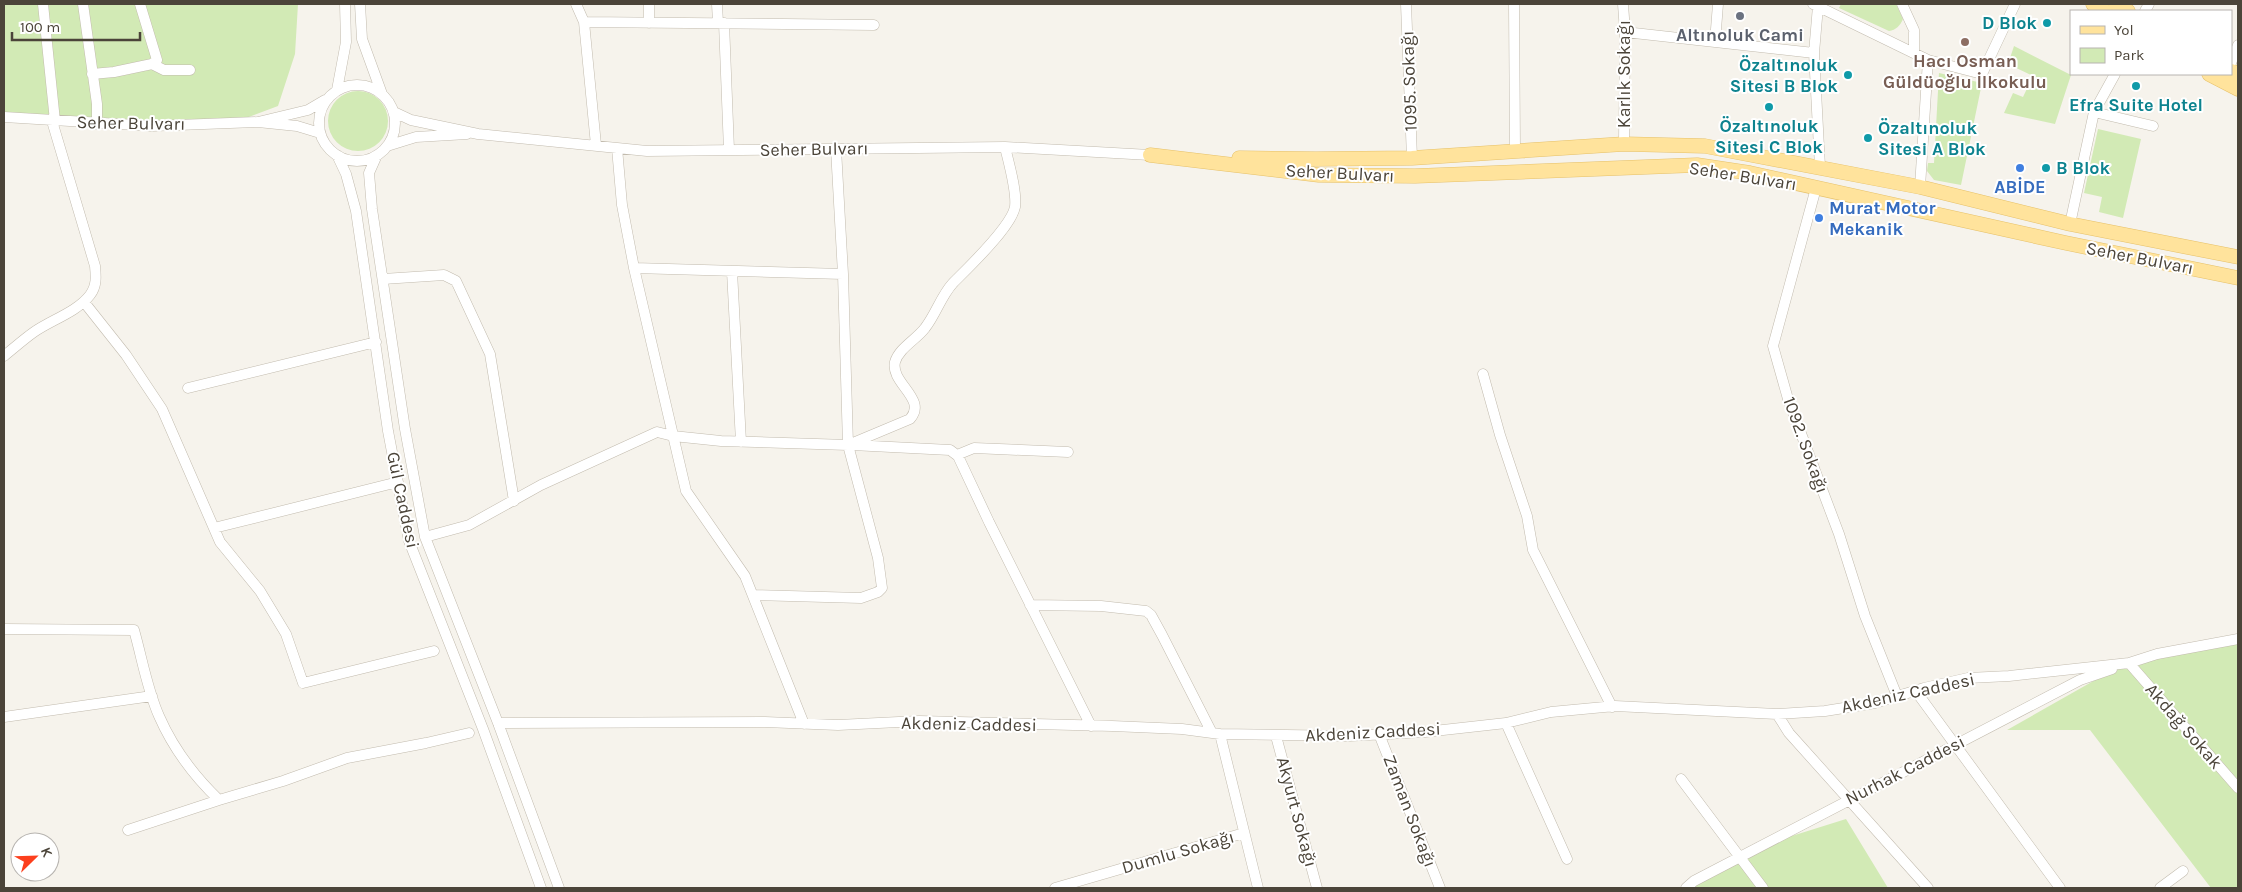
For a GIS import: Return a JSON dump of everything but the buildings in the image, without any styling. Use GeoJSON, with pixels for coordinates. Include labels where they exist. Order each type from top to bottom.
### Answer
{"type":"FeatureCollection","features":[{"type":"Feature","properties":{"kind":"main road"},"geometry":{"type":"LineString","coordinates":[[2210,75],[2238,89]]}},
{"type":"Feature","properties":{"kind":"main road","name":"Seher Bulvarı"},"geometry":{"type":"LineString","coordinates":[[1150,155],[1316,160],[1412,158],[1624,144],[1705,146],[1920,187],[2070,224],[2238,257]]}},
{"type":"Feature","properties":{"kind":"main road","name":"Seher Bulvarı"},"geometry":{"type":"LineString","coordinates":[[1150,155],[1319,175],[1415,176],[1697,165],[1750,173],[2238,278]]}},
{"type":"Feature","properties":{"kind":"street"},"geometry":{"type":"LineString","coordinates":[[4,356],[34,332],[84,302],[95,285],[95,266],[53,121],[43,4]]}},
{"type":"Feature","properties":{"kind":"street"},"geometry":{"type":"LineString","coordinates":[[83,4],[97,104],[96,124]]}},
{"type":"Feature","properties":{"kind":"street"},"geometry":{"type":"LineString","coordinates":[[92,74],[114,72],[152,64],[157,58],[140,4]]}},
{"type":"Feature","properties":{"kind":"street"},"geometry":{"type":"LineString","coordinates":[[336,90],[346,42],[345,4]]}},
{"type":"Feature","properties":{"kind":"street"},"geometry":{"type":"LineString","coordinates":[[360,4],[362,39],[382,94],[394,112],[394,133],[387,146],[377,155],[357,161],[336,155],[326,146],[320,133],[318,119],[326,100],[336,90],[350,85],[364,85],[382,94]]}},
{"type":"Feature","properties":{"kind":"street"},"geometry":{"type":"LineString","coordinates":[[576,4],[584,22],[596,145]]}},
{"type":"Feature","properties":{"kind":"street"},"geometry":{"type":"LineString","coordinates":[[649,4],[649,23]]}},
{"type":"Feature","properties":{"kind":"street"},"geometry":{"type":"LineString","coordinates":[[717,4],[721,24],[729,150]]}},
{"type":"Feature","properties":{"kind":"street","name":"1095. Sokağı"},"geometry":{"type":"LineString","coordinates":[[1406,4],[1412,158]]}},
{"type":"Feature","properties":{"kind":"street"},"geometry":{"type":"LineString","coordinates":[[1514,4],[1515,150]]}},
{"type":"Feature","properties":{"kind":"street","name":"Karlık Sokağı"},"geometry":{"type":"LineString","coordinates":[[1623,4],[1625,32],[1624,144]]}},
{"type":"Feature","properties":{"kind":"street"},"geometry":{"type":"LineString","coordinates":[[1715,42],[1718,4]]}},
{"type":"Feature","properties":{"kind":"street"},"geometry":{"type":"LineString","coordinates":[[1902,4],[1914,30],[1914,52]]}},
{"type":"Feature","properties":{"kind":"street"},"geometry":{"type":"LineString","coordinates":[[1820,167],[1814,53],[1816,5],[1928,60],[1982,74],[2015,4]]}},
{"type":"Feature","properties":{"kind":"street"},"geometry":{"type":"LineString","coordinates":[[584,22],[874,25]]}},
{"type":"Feature","properties":{"kind":"street"},"geometry":{"type":"LineString","coordinates":[[1625,32],[1814,53]]}},
{"type":"Feature","properties":{"kind":"street"},"geometry":{"type":"LineString","coordinates":[[2232,60],[2238,45]]}},
{"type":"Feature","properties":{"kind":"street"},"geometry":{"type":"LineString","coordinates":[[1920,187],[1928,60]]}},
{"type":"Feature","properties":{"kind":"street"},"geometry":{"type":"LineString","coordinates":[[152,64],[164,70],[190,70]]}},
{"type":"Feature","properties":{"kind":"street"},"geometry":{"type":"LineString","coordinates":[[2070,224],[2094,112],[2114,75]]}},
{"type":"Feature","properties":{"kind":"street","name":"Seher Bulvarı"},"geometry":{"type":"LineString","coordinates":[[258,122],[308,110],[326,100]]}},
{"type":"Feature","properties":{"kind":"street","name":"Seher Bulvarı"},"geometry":{"type":"LineString","coordinates":[[394,112],[411,120],[478,134],[647,151],[1005,147],[1150,155]]}},
{"type":"Feature","properties":{"kind":"street"},"geometry":{"type":"LineString","coordinates":[[2094,112],[2153,126]]}},
{"type":"Feature","properties":{"kind":"street","name":"Seher Bulvarı"},"geometry":{"type":"LineString","coordinates":[[4,117],[152,126],[258,122],[297,126],[320,133]]}},
{"type":"Feature","properties":{"kind":"street","name":"Seher Bulvarı"},"geometry":{"type":"LineString","coordinates":[[387,146],[416,137],[478,134]]}},
{"type":"Feature","properties":{"kind":"street"},"geometry":{"type":"LineString","coordinates":[[848,444],[906,421],[913,416],[914,401],[897,376],[896,362],[899,354],[919,336],[932,319],[953,284],[981,256],[1011,217],[1015,199],[1005,147]]}},
{"type":"Feature","properties":{"kind":"street"},"geometry":{"type":"LineString","coordinates":[[617,148],[622,205],[634,268],[686,491],[745,576],[804,724]]}},
{"type":"Feature","properties":{"kind":"street"},"geometry":{"type":"LineString","coordinates":[[753,595],[861,598],[878,592],[882,588],[878,558],[848,444],[843,274],[836,149]]}},
{"type":"Feature","properties":{"kind":"street","name":"Gül Caddesi"},"geometry":{"type":"LineString","coordinates":[[336,155],[346,174],[356,211],[398,482],[409,541],[483,729],[541,888]]}},
{"type":"Feature","properties":{"kind":"street","name":"Gül Caddesi"},"geometry":{"type":"LineString","coordinates":[[377,155],[369,173],[372,209],[404,429],[425,537],[498,724],[559,888]]}},
{"type":"Feature","properties":{"kind":"street","name":"1092. Sokağı"},"geometry":{"type":"LineString","coordinates":[[1816,188],[1773,346],[1788,399],[1839,534],[1865,616],[1897,696]]}},
{"type":"Feature","properties":{"kind":"street"},"geometry":{"type":"LineString","coordinates":[[634,268],[843,274]]}},
{"type":"Feature","properties":{"kind":"street"},"geometry":{"type":"LineString","coordinates":[[732,271],[741,442]]}},
{"type":"Feature","properties":{"kind":"street"},"geometry":{"type":"LineString","coordinates":[[383,279],[444,275],[456,281],[490,354],[514,501]]}},
{"type":"Feature","properties":{"kind":"street"},"geometry":{"type":"LineString","coordinates":[[84,302],[126,355],[162,409],[220,542],[260,591],[286,634],[302,683],[434,651]]}},
{"type":"Feature","properties":{"kind":"street"},"geometry":{"type":"LineString","coordinates":[[188,388],[376,342]]}},
{"type":"Feature","properties":{"kind":"street"},"geometry":{"type":"LineString","coordinates":[[1483,374],[1500,435],[1527,516],[1533,550],[1612,707]]}},
{"type":"Feature","properties":{"kind":"street"},"geometry":{"type":"LineString","coordinates":[[425,537],[469,525],[541,485],[657,432],[674,436],[741,442],[848,444],[950,450],[957,455],[1091,726]]}},
{"type":"Feature","properties":{"kind":"street"},"geometry":{"type":"LineString","coordinates":[[957,455],[974,448],[1068,452]]}},
{"type":"Feature","properties":{"kind":"street"},"geometry":{"type":"LineString","coordinates":[[214,528],[398,482]]}},
{"type":"Feature","properties":{"kind":"street","name":"Dumlu Sokağı"},"geometry":{"type":"LineString","coordinates":[[1030,605],[1101,606],[1146,611],[1151,615],[1216,734],[1258,888]]}},
{"type":"Feature","properties":{"kind":"street"},"geometry":{"type":"LineString","coordinates":[[4,629],[134,630],[158,715],[178,752],[203,785],[219,800]]}},
{"type":"Feature","properties":{"kind":"street","name":"Akdeniz Caddesi"},"geometry":{"type":"LineString","coordinates":[[498,724],[838,725],[919,721],[1182,729],[1216,734],[1276,736],[1425,732],[1506,723],[1551,712],[1612,707],[1777,714],[1825,711],[1875,703],[1915,690],[1968,678],[2009,676],[2129,663],[2157,654],[2238,639]]}},
{"type":"Feature","properties":{"kind":"street","name":"Nurhak Caddesi"},"geometry":{"type":"LineString","coordinates":[[1686,888],[1694,881],[1739,857],[2080,680],[2129,663]]}},
{"type":"Feature","properties":{"kind":"street","name":"Akdağ Sokak"},"geometry":{"type":"LineString","coordinates":[[2129,663],[2238,788]]}},
{"type":"Feature","properties":{"kind":"street"},"geometry":{"type":"LineString","coordinates":[[1915,690],[2060,888]]}},
{"type":"Feature","properties":{"kind":"street"},"geometry":{"type":"LineString","coordinates":[[4,717],[152,696]]}},
{"type":"Feature","properties":{"kind":"street"},"geometry":{"type":"LineString","coordinates":[[1777,714],[1789,733],[1928,888]]}},
{"type":"Feature","properties":{"kind":"street"},"geometry":{"type":"LineString","coordinates":[[1506,723],[1567,859]]}},
{"type":"Feature","properties":{"kind":"street"},"geometry":{"type":"LineString","coordinates":[[128,830],[283,781],[347,758],[469,733]]}},
{"type":"Feature","properties":{"kind":"street","name":"Zaman Sokağı"},"geometry":{"type":"LineString","coordinates":[[1380,734],[1440,888]]}},
{"type":"Feature","properties":{"kind":"street","name":"Akyurt Sokağı"},"geometry":{"type":"LineString","coordinates":[[1276,736],[1317,888]]}},
{"type":"Feature","properties":{"kind":"street"},"geometry":{"type":"LineString","coordinates":[[1681,779],[1764,888]]}},
{"type":"Feature","properties":{"kind":"street","name":"Dumlu Sokağı"},"geometry":{"type":"LineString","coordinates":[[1055,888],[1244,832]]}},
{"type":"Feature","properties":{"kind":"street"},"geometry":{"type":"LineString","coordinates":[[2160,888],[2183,871]]}},
{"type":"Feature","properties":{"kind":"green space"},"geometry":{"type":"Polygon","coordinates":[[[4,4],[298,4],[295,54],[278,106],[241,120],[173,125],[4,117],[4,4]]]}},
{"type":"Feature","properties":{"kind":"green space"},"geometry":{"type":"Polygon","coordinates":[[[1841,4],[1896,4],[1903,19],[1898,27],[1889,31],[1839,8],[1841,4]]]}},
{"type":"Feature","properties":{"kind":"green space"},"geometry":{"type":"Polygon","coordinates":[[[2014,46],[2071,75],[2055,124],[2004,113],[2013,93],[2023,97],[2033,76],[2008,64],[2014,46]]]}},
{"type":"Feature","properties":{"kind":"green space"},"geometry":{"type":"Polygon","coordinates":[[[1939,73],[1982,83],[1961,185],[1934,180],[1927,171],[1928,163],[1934,163],[1939,73]]]}},
{"type":"Feature","properties":{"kind":"green space"},"geometry":{"type":"Polygon","coordinates":[[[358,91],[375,96],[383,104],[388,121],[383,138],[375,146],[358,151],[341,146],[333,138],[328,121],[333,104],[341,96],[358,91]]]}},
{"type":"Feature","properties":{"kind":"green space"},"geometry":{"type":"Polygon","coordinates":[[[2098,129],[2141,139],[2123,218],[2099,212],[2102,197],[2084,193],[2098,129]]]}},
{"type":"Feature","properties":{"kind":"green space"},"geometry":{"type":"Polygon","coordinates":[[[2238,638],[2238,888],[2211,888],[2090,730],[2007,730],[2127,662],[2238,638]]]}},
{"type":"Feature","properties":{"kind":"green space"},"geometry":{"type":"Polygon","coordinates":[[[1846,819],[1888,888],[1687,888],[1779,840],[1846,819]]]}},
{"type":"Feature","properties":{"kind":"place","name":"Altınoluk Cami"},"geometry":{"type":"Point","coordinates":[1740,16]}},
{"type":"Feature","properties":{"kind":"place","name":"D Blok"},"geometry":{"type":"Point","coordinates":[2047,23]}},
{"type":"Feature","properties":{"kind":"place","name":"Hacı Osman Güldüoğlu İlkokulu"},"geometry":{"type":"Point","coordinates":[1965,42]}},
{"type":"Feature","properties":{"kind":"place","name":"Özaltınoluk Sitesi B Blok"},"geometry":{"type":"Point","coordinates":[1848,75]}},
{"type":"Feature","properties":{"kind":"place","name":"Efra Suite Hotel"},"geometry":{"type":"Point","coordinates":[2136,86]}},
{"type":"Feature","properties":{"kind":"place","name":"Özaltınoluk Sitesi C Blok"},"geometry":{"type":"Point","coordinates":[1769,107]}},
{"type":"Feature","properties":{"kind":"place","name":"Özaltınoluk Sitesi A Blok"},"geometry":{"type":"Point","coordinates":[1868,138]}},
{"type":"Feature","properties":{"kind":"place","name":"ABİDE"},"geometry":{"type":"Point","coordinates":[2020,168]}},
{"type":"Feature","properties":{"kind":"place","name":"B Blok"},"geometry":{"type":"Point","coordinates":[2046,168]}},
{"type":"Feature","properties":{"kind":"place","name":"Murat Motor Mekanik"},"geometry":{"type":"Point","coordinates":[1819,218]}}]}
